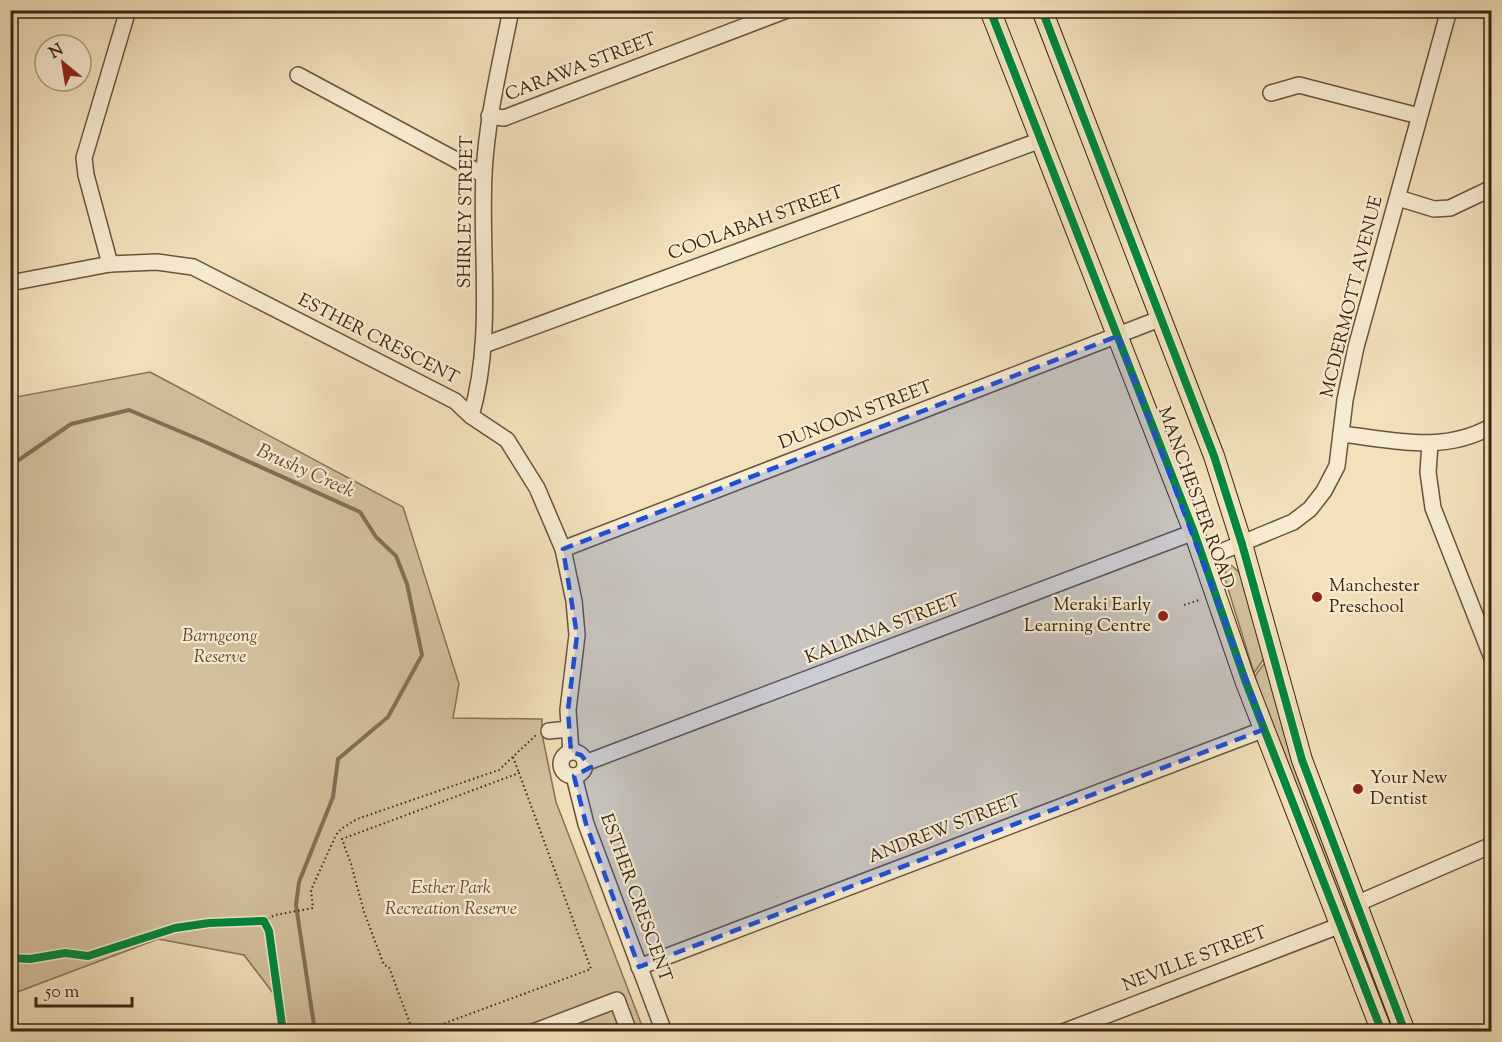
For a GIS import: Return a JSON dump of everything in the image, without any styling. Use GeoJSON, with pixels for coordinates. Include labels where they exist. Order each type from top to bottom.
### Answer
{"type":"FeatureCollection","features":[{"type":"Feature","properties":{"kind":"main road","name":"MANCHESTER ROAD"},"geometry":{"type":"LineString","coordinates":[[990,10],[1194,532],[1232,642],[1382,1032]]}},
{"type":"Feature","properties":{"kind":"main road","name":"MANCHESTER ROAD"},"geometry":{"type":"LineString","coordinates":[[1042,10],[1214,456],[1242,544],[1302,760],[1405,1032]]}},
{"type":"Feature","properties":{"kind":"street"},"geometry":{"type":"LineString","coordinates":[[110,264],[86,175],[84,158],[128,10]]}},
{"type":"Feature","properties":{"kind":"street","name":"SHIRLEY STREET"},"geometry":{"type":"LineString","coordinates":[[471,416],[480,384],[484,345],[484,175],[489,116],[511,10]]}},
{"type":"Feature","properties":{"kind":"street","name":"CARAWA STREET"},"geometry":{"type":"LineString","coordinates":[[489,116],[504,118],[787,10]]}},
{"type":"Feature","properties":{"kind":"street","name":"MCDERMOTT AVENUE"},"geometry":{"type":"LineString","coordinates":[[1204,559],[1293,522],[1310,509],[1324,491],[1337,466],[1345,400],[1356,346],[1449,10]]}},
{"type":"Feature","properties":{"kind":"street"},"geometry":{"type":"LineString","coordinates":[[298,75],[484,175]]}},
{"type":"Feature","properties":{"kind":"street"},"geometry":{"type":"LineString","coordinates":[[1271,93],[1299,85],[1419,116]]}},
{"type":"Feature","properties":{"kind":"street","name":"COOLABAH STREET"},"geometry":{"type":"LineString","coordinates":[[484,345],[1041,140]]}},
{"type":"Feature","properties":{"kind":"street"},"geometry":{"type":"LineString","coordinates":[[1398,198],[1434,209],[1450,208],[1491,188]]}},
{"type":"Feature","properties":{"kind":"street","name":"ESTHER CRESCENT"},"geometry":{"type":"LineString","coordinates":[[10,283],[110,264],[157,262],[193,267],[455,400],[471,416],[507,440],[537,488],[564,549],[578,634],[568,710],[571,752]]}},
{"type":"Feature","properties":{"kind":"street","name":"DUNOON STREET"},"geometry":{"type":"LineString","coordinates":[[564,549],[1162,318]]}},
{"type":"Feature","properties":{"kind":"street"},"geometry":{"type":"LineString","coordinates":[[1341,434],[1430,444],[1463,440],[1491,426]]}},
{"type":"Feature","properties":{"kind":"street"},"geometry":{"type":"LineString","coordinates":[[1430,444],[1428,472],[1433,508],[1487,634],[1491,658]]}},
{"type":"Feature","properties":{"kind":"street","name":"KALIMNA STREET"},"geometry":{"type":"LineString","coordinates":[[585,763],[1194,532]]}},
{"type":"Feature","properties":{"kind":"street"},"geometry":{"type":"LineString","coordinates":[[549,731],[569,729]]}},
{"type":"Feature","properties":{"kind":"street","name":"ANDREW STREET"},"geometry":{"type":"LineString","coordinates":[[639,967],[1265,729]]}},
{"type":"Feature","properties":{"kind":"street"},"geometry":{"type":"LineString","coordinates":[[571,752],[581,755],[585,763],[581,773],[574,776],[563,772],[561,764],[563,756],[571,752]]}},
{"type":"Feature","properties":{"kind":"street","name":"ESTHER CRESCENT"},"geometry":{"type":"LineString","coordinates":[[574,776],[586,824],[664,1032]]}},
{"type":"Feature","properties":{"kind":"street"},"geometry":{"type":"LineString","coordinates":[[1356,904],[1491,845]]}},
{"type":"Feature","properties":{"kind":"street","name":"NEVILLE STREET"},"geometry":{"type":"LineString","coordinates":[[1063,1032],[1341,926]]}},
{"type":"Feature","properties":{"kind":"street"},"geometry":{"type":"LineString","coordinates":[[533,1032],[617,1000],[629,1032]]}},
{"type":"Feature","properties":{"kind":"path"},"geometry":{"type":"LineString","coordinates":[[1184,605],[1199,600]]}},
{"type":"Feature","properties":{"kind":"path"},"geometry":{"type":"LineString","coordinates":[[269,932],[262,921],[284,912],[314,906],[311,890],[341,828],[357,819],[499,770],[537,734],[549,731]]}},
{"type":"Feature","properties":{"kind":"path"},"geometry":{"type":"LineString","coordinates":[[422,1032],[591,969],[513,757]]}},
{"type":"Feature","properties":{"kind":"path"},"geometry":{"type":"LineString","coordinates":[[413,1032],[389,967],[384,965],[364,912],[342,839],[519,773]]}},
{"type":"Feature","properties":{"kind":"highlighted area"},"geometry":{"type":"Polygon","coordinates":[[[1118,336],[1265,729],[639,967],[586,824],[574,776],[591,767],[581,755],[571,752],[568,710],[577,635],[563,549],[1118,336]]]}},
{"type":"Feature","properties":{"kind":"green space","name":"Barngeong Reserve"},"geometry":{"type":"Polygon","coordinates":[[[150,372],[403,507],[459,684],[453,718],[542,719],[542,734],[556,802],[644,1031],[280,1031],[273,993],[244,955],[158,939],[12,994],[11,398],[150,372]]]}},
{"type":"Feature","properties":{"kind":"green space"},"geometry":{"type":"Polygon","coordinates":[[[1231,565],[1239,572],[1243,581],[1265,657],[1254,673],[1225,579],[1226,567],[1231,565]]]}},
{"type":"Feature","properties":{"kind":"green space"},"geometry":{"type":"Polygon","coordinates":[[[1266,661],[1395,1031],[1389,1031],[1263,704],[1255,676],[1266,661]]]}},
{"type":"Feature","properties":{"kind":"waterway","name":"Brushy Creek"},"geometry":{"type":"LineString","coordinates":[[10,466],[71,424],[129,410],[360,512],[376,537],[396,556],[407,584],[422,655],[388,717],[338,759],[333,797],[299,882],[296,905],[315,1032]]}},
{"type":"Feature","properties":{"kind":"cycle path"},"geometry":{"type":"LineString","coordinates":[[990,10],[1194,532],[1245,680],[1382,1032]]}},
{"type":"Feature","properties":{"kind":"cycle path"},"geometry":{"type":"LineString","coordinates":[[1042,10],[1214,456],[1242,544],[1302,760],[1405,1032]]}},
{"type":"Feature","properties":{"kind":"cycle path"},"geometry":{"type":"LineString","coordinates":[[10,958],[30,959],[65,953],[88,956],[175,928],[209,923],[264,921],[269,931],[283,1032]]}},
{"type":"Feature","properties":{"kind":"place","name":"Manchester Preschool"},"geometry":{"type":"Point","coordinates":[1317,597]}},
{"type":"Feature","properties":{"kind":"place","name":"Meraki Early Learning Centre"},"geometry":{"type":"Point","coordinates":[1163,616]}},
{"type":"Feature","properties":{"kind":"place","name":"Your New Dentist"},"geometry":{"type":"Point","coordinates":[1358,789]}},
{"type":"Feature","properties":{"kind":"park label","name":"Esther Park Recreation Reserve"},"geometry":{"type":"Point","coordinates":[451,899]}}]}
